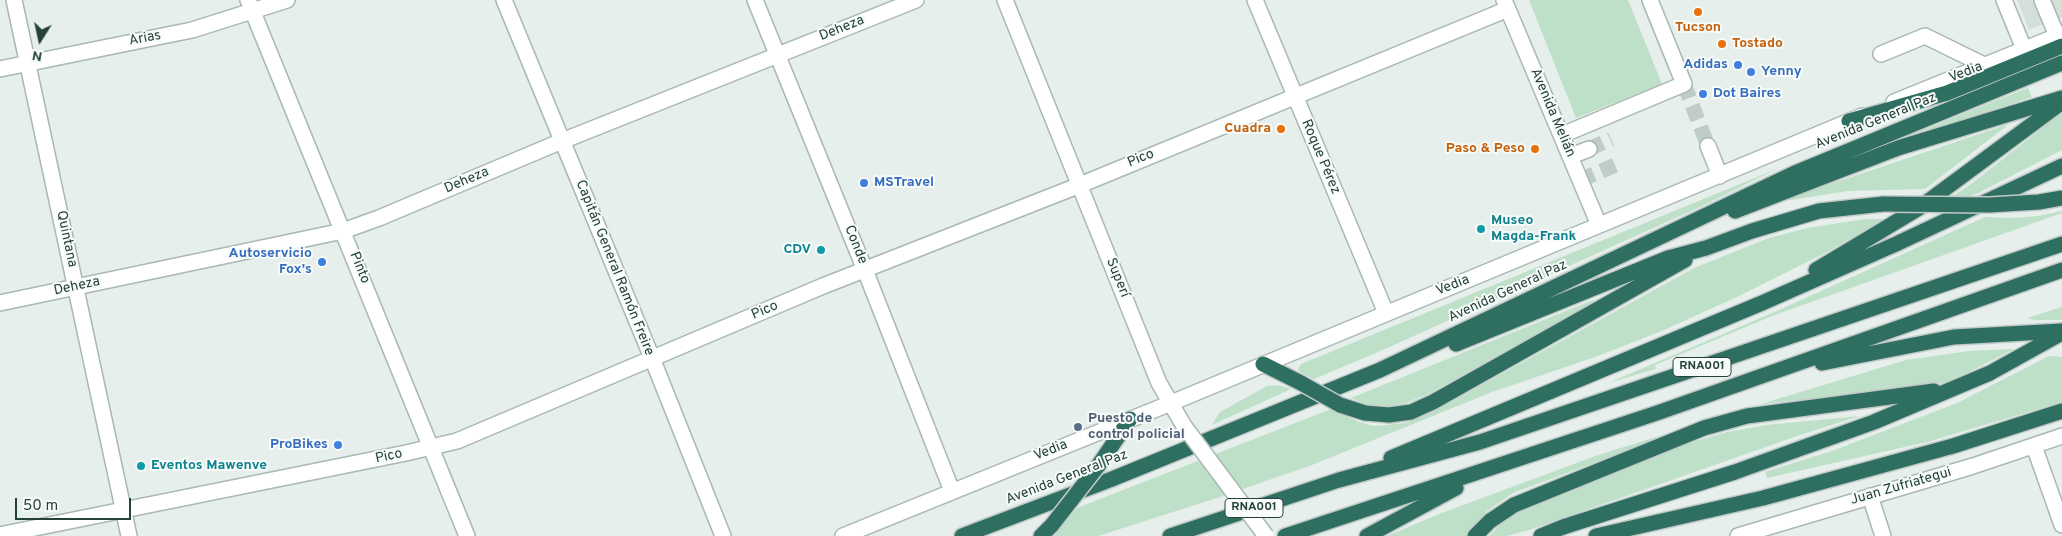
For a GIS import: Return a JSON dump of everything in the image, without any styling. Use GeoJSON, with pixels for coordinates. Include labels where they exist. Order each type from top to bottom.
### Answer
{"type":"FeatureCollection","features":[{"type":"Feature","properties":{"kind":"highway"},"geometry":{"type":"LineString","coordinates":[[1849,121],[1947,93],[2060,39]]}},
{"type":"Feature","properties":{"kind":"highway","name":"Avenida General Paz"},"geometry":{"type":"LineString","coordinates":[[962,536],[1112,479],[1380,370],[1795,172],[2062,63]]}},
{"type":"Feature","properties":{"kind":"highway"},"geometry":{"type":"LineString","coordinates":[[1647,244],[1898,148],[2062,98]]}},
{"type":"Feature","properties":{"kind":"highway"},"geometry":{"type":"LineString","coordinates":[[1762,303],[1919,208],[2062,102]]}},
{"type":"Feature","properties":{"kind":"highway"},"geometry":{"type":"LineString","coordinates":[[1339,480],[1762,303],[1896,244],[2062,166]]}},
{"type":"Feature","properties":{"kind":"highway"},"geometry":{"type":"LineString","coordinates":[[1380,370],[1424,357],[1668,258],[1706,248],[1752,230],[1819,211],[1883,204],[1990,205],[2039,202],[2062,198]]}},
{"type":"Feature","properties":{"kind":"highway","name":"RNA001"},"geometry":{"type":"LineString","coordinates":[[1170,536],[1339,480],[1480,442],[2062,244]]}},
{"type":"Feature","properties":{"kind":"highway"},"geometry":{"type":"LineString","coordinates":[[1263,364],[1340,404],[1365,413],[1388,416],[1411,412],[1706,248]]}},
{"type":"Feature","properties":{"kind":"highway","name":"RNA001"},"geometry":{"type":"LineString","coordinates":[[1285,536],[1774,373],[1931,315],[2062,270]]}},
{"type":"Feature","properties":{"kind":"highway"},"geometry":{"type":"LineString","coordinates":[[1774,373],[1954,338],[2062,332]]}},
{"type":"Feature","properties":{"kind":"highway"},"geometry":{"type":"LineString","coordinates":[[1541,536],[1563,527],[1745,469],[1874,422],[1963,386],[1990,373],[2062,332]]}},
{"type":"Feature","properties":{"kind":"highway"},"geometry":{"type":"LineString","coordinates":[[1475,536],[1490,521],[1514,505],[1704,428],[1747,416],[1963,386]]}},
{"type":"Feature","properties":{"kind":"highway"},"geometry":{"type":"LineString","coordinates":[[1596,536],[1763,498],[1953,446],[2062,411]]}},
{"type":"Feature","properties":{"kind":"highway"},"geometry":{"type":"LineString","coordinates":[[1041,536],[1052,525],[1098,466],[1130,419]]}},
{"type":"Feature","properties":{"kind":"highway"},"geometry":{"type":"LineString","coordinates":[[1367,536],[1493,468]]}},
{"type":"Feature","properties":{"kind":"street","name":"Quintana"},"geometry":{"type":"LineString","coordinates":[[14,0],[129,536]]}},
{"type":"Feature","properties":{"kind":"street","name":"Arias"},"geometry":{"type":"LineString","coordinates":[[0,68],[192,30],[251,6],[287,0]]}},
{"type":"Feature","properties":{"kind":"street","name":"Capitán General Ramón Freire"},"geometry":{"type":"LineString","coordinates":[[504,0],[652,358],[723,536]]}},
{"type":"Feature","properties":{"kind":"street","name":"Conde"},"geometry":{"type":"LineString","coordinates":[[755,0],[865,270],[952,491]]}},
{"type":"Feature","properties":{"kind":"street","name":"Deheza"},"geometry":{"type":"LineString","coordinates":[[0,302],[343,231],[379,218],[562,141],[916,0]]}},
{"type":"Feature","properties":{"kind":"street","name":"Superí"},"geometry":{"type":"LineString","coordinates":[[1005,0],[1159,383],[1184,426],[1266,536]]}},
{"type":"Feature","properties":{"kind":"street","name":"Roque Pérez"},"geometry":{"type":"LineString","coordinates":[[1255,0],[1386,313]]}},
{"type":"Feature","properties":{"kind":"street"},"geometry":{"type":"LineString","coordinates":[[1562,135],[1684,84],[1650,0]]}},
{"type":"Feature","properties":{"kind":"street"},"geometry":{"type":"LineString","coordinates":[[2004,0],[2024,49]]}},
{"type":"Feature","properties":{"kind":"street"},"geometry":{"type":"LineString","coordinates":[[2042,0],[2060,39]]}},
{"type":"Feature","properties":{"kind":"street","name":"Pico"},"geometry":{"type":"LineString","coordinates":[[0,535],[457,441],[865,270],[1295,96],[1506,4]]}},
{"type":"Feature","properties":{"kind":"street","name":"Avenida Melián"},"geometry":{"type":"LineString","coordinates":[[1506,4],[1599,226]]}},
{"type":"Feature","properties":{"kind":"street","name":"Pinto"},"geometry":{"type":"LineString","coordinates":[[251,6],[432,446],[467,536]]}},
{"type":"Feature","properties":{"kind":"street"},"geometry":{"type":"LineString","coordinates":[[1881,54],[1925,36],[1984,66]]}},
{"type":"Feature","properties":{"kind":"street","name":"Vedia"},"geometry":{"type":"LineString","coordinates":[[843,536],[1171,403],[2024,49],[2060,39]]}},
{"type":"Feature","properties":{"kind":"street"},"geometry":{"type":"LineString","coordinates":[[1708,146],[1720,176]]}},
{"type":"Feature","properties":{"kind":"street"},"geometry":{"type":"LineString","coordinates":[[1570,156],[1589,148]]}},
{"type":"Feature","properties":{"kind":"street","name":"Juan Zufriategui"},"geometry":{"type":"LineString","coordinates":[[1738,536],[1973,466],[2062,436]]}},
{"type":"Feature","properties":{"kind":"street"},"geometry":{"type":"LineString","coordinates":[[2034,446],[2062,526]]}},
{"type":"Feature","properties":{"kind":"street"},"geometry":{"type":"LineString","coordinates":[[1870,496],[1883,536]]}},
{"type":"Feature","properties":{"kind":"shaded area"},"geometry":{"type":"Polygon","coordinates":[[[2017,0],[2062,0],[2062,17],[2029,30],[2017,0]]]}},
{"type":"Feature","properties":{"kind":"green space"},"geometry":{"type":"Polygon","coordinates":[[[1529,0],[1628,0],[1662,84],[1576,118],[1529,0]]]}},
{"type":"Feature","properties":{"kind":"green space"},"geometry":{"type":"Polygon","coordinates":[[[2028,88],[2032,97],[1883,147],[1977,108],[2028,88]]]}},
{"type":"Feature","properties":{"kind":"green space"},"geometry":{"type":"Polygon","coordinates":[[[2062,113],[2062,150],[1978,193],[1922,215],[1967,187],[2062,113]]]}},
{"type":"Feature","properties":{"kind":"green space"},"geometry":{"type":"Polygon","coordinates":[[[2009,124],[1925,189],[1848,191],[1791,200],[1789,198],[2009,124]]]}},
{"type":"Feature","properties":{"kind":"green space"},"geometry":{"type":"Polygon","coordinates":[[[1779,168],[1700,207],[1314,379],[1298,369],[1301,364],[1779,168]]]}},
{"type":"Feature","properties":{"kind":"green space"},"geometry":{"type":"Polygon","coordinates":[[[2062,211],[2062,213],[1772,316],[1655,365],[1656,369],[1608,383],[1770,314],[1985,217],[2038,216],[2062,211]]]}},
{"type":"Feature","properties":{"kind":"green space"},"geometry":{"type":"Polygon","coordinates":[[[1865,219],[1884,219],[1829,251],[1739,296],[1664,330],[1598,356],[1492,392],[1312,465],[1217,498],[1098,536],[1054,536],[1077,508],[1331,409],[1359,422],[1374,426],[1406,423],[1429,414],[1694,268],[1769,238],[1807,228],[1865,219]]]}},
{"type":"Feature","properties":{"kind":"green space"},"geometry":{"type":"Polygon","coordinates":[[[1593,300],[1594,302],[1432,392],[1406,403],[1391,406],[1368,405],[1351,398],[1593,300]]]}},
{"type":"Feature","properties":{"kind":"green space"},"geometry":{"type":"Polygon","coordinates":[[[2062,307],[2062,320],[2034,320],[2027,318],[2062,307]]]}},
{"type":"Feature","properties":{"kind":"green space"},"geometry":{"type":"Polygon","coordinates":[[[2014,349],[1944,383],[1761,404],[1906,360],[1969,351],[2014,349]]]}},
{"type":"Feature","properties":{"kind":"green space"},"geometry":{"type":"Polygon","coordinates":[[[2049,356],[2062,357],[2062,402],[1927,442],[1767,478],[1765,472],[1832,451],[1957,403],[2049,356]]]}},
{"type":"Feature","properties":{"kind":"green space"},"geometry":{"type":"Polygon","coordinates":[[[1278,385],[1291,389],[1212,425],[1220,412],[1267,386],[1278,385]]]}},
{"type":"Feature","properties":{"kind":"green space"},"geometry":{"type":"Polygon","coordinates":[[[1860,416],[1803,434],[1529,530],[1507,536],[1489,536],[1502,523],[1520,512],[1643,460],[1693,442],[1727,432],[1766,425],[1860,416]]]}},
{"type":"Feature","properties":{"kind":"green space"},"geometry":{"type":"Polygon","coordinates":[[[1672,432],[1513,493],[1487,511],[1466,536],[1387,536],[1439,514],[1598,455],[1672,432]]]}},
{"type":"Feature","properties":{"kind":"tunnel"},"geometry":{"type":"LineString","coordinates":[[1684,84],[1708,146]]}},
{"type":"Feature","properties":{"kind":"tunnel"},"geometry":{"type":"LineString","coordinates":[[1589,149],[1611,139]]}},
{"type":"Feature","properties":{"kind":"tunnel"},"geometry":{"type":"LineString","coordinates":[[1580,180],[1618,164]]}},
{"type":"Feature","properties":{"kind":"place","name":"Tucson"},"geometry":{"type":"Point","coordinates":[1698,12]}},
{"type":"Feature","properties":{"kind":"place","name":"Tostado"},"geometry":{"type":"Point","coordinates":[1722,44]}},
{"type":"Feature","properties":{"kind":"place","name":"Adidas"},"geometry":{"type":"Point","coordinates":[1738,65]}},
{"type":"Feature","properties":{"kind":"place","name":"Yenny"},"geometry":{"type":"Point","coordinates":[1751,72]}},
{"type":"Feature","properties":{"kind":"place","name":"Dot Baires"},"geometry":{"type":"Point","coordinates":[1703,94]}},
{"type":"Feature","properties":{"kind":"place","name":"Cuadra"},"geometry":{"type":"Point","coordinates":[1281,129]}},
{"type":"Feature","properties":{"kind":"place","name":"Paso & Peso"},"geometry":{"type":"Point","coordinates":[1535,149]}},
{"type":"Feature","properties":{"kind":"place","name":"MSTravel"},"geometry":{"type":"Point","coordinates":[864,183]}},
{"type":"Feature","properties":{"kind":"place","name":"Museo Magda-Frank"},"geometry":{"type":"Point","coordinates":[1481,229]}},
{"type":"Feature","properties":{"kind":"place","name":"CDV"},"geometry":{"type":"Point","coordinates":[821,250]}},
{"type":"Feature","properties":{"kind":"place","name":"Autoservicio Fox's"},"geometry":{"type":"Point","coordinates":[322,262]}},
{"type":"Feature","properties":{"kind":"place","name":"Puesto de control policial"},"geometry":{"type":"Point","coordinates":[1078,427]}},
{"type":"Feature","properties":{"kind":"place","name":"ProBikes"},"geometry":{"type":"Point","coordinates":[338,445]}},
{"type":"Feature","properties":{"kind":"place","name":"Eventos Mawenve"},"geometry":{"type":"Point","coordinates":[141,466]}}]}
